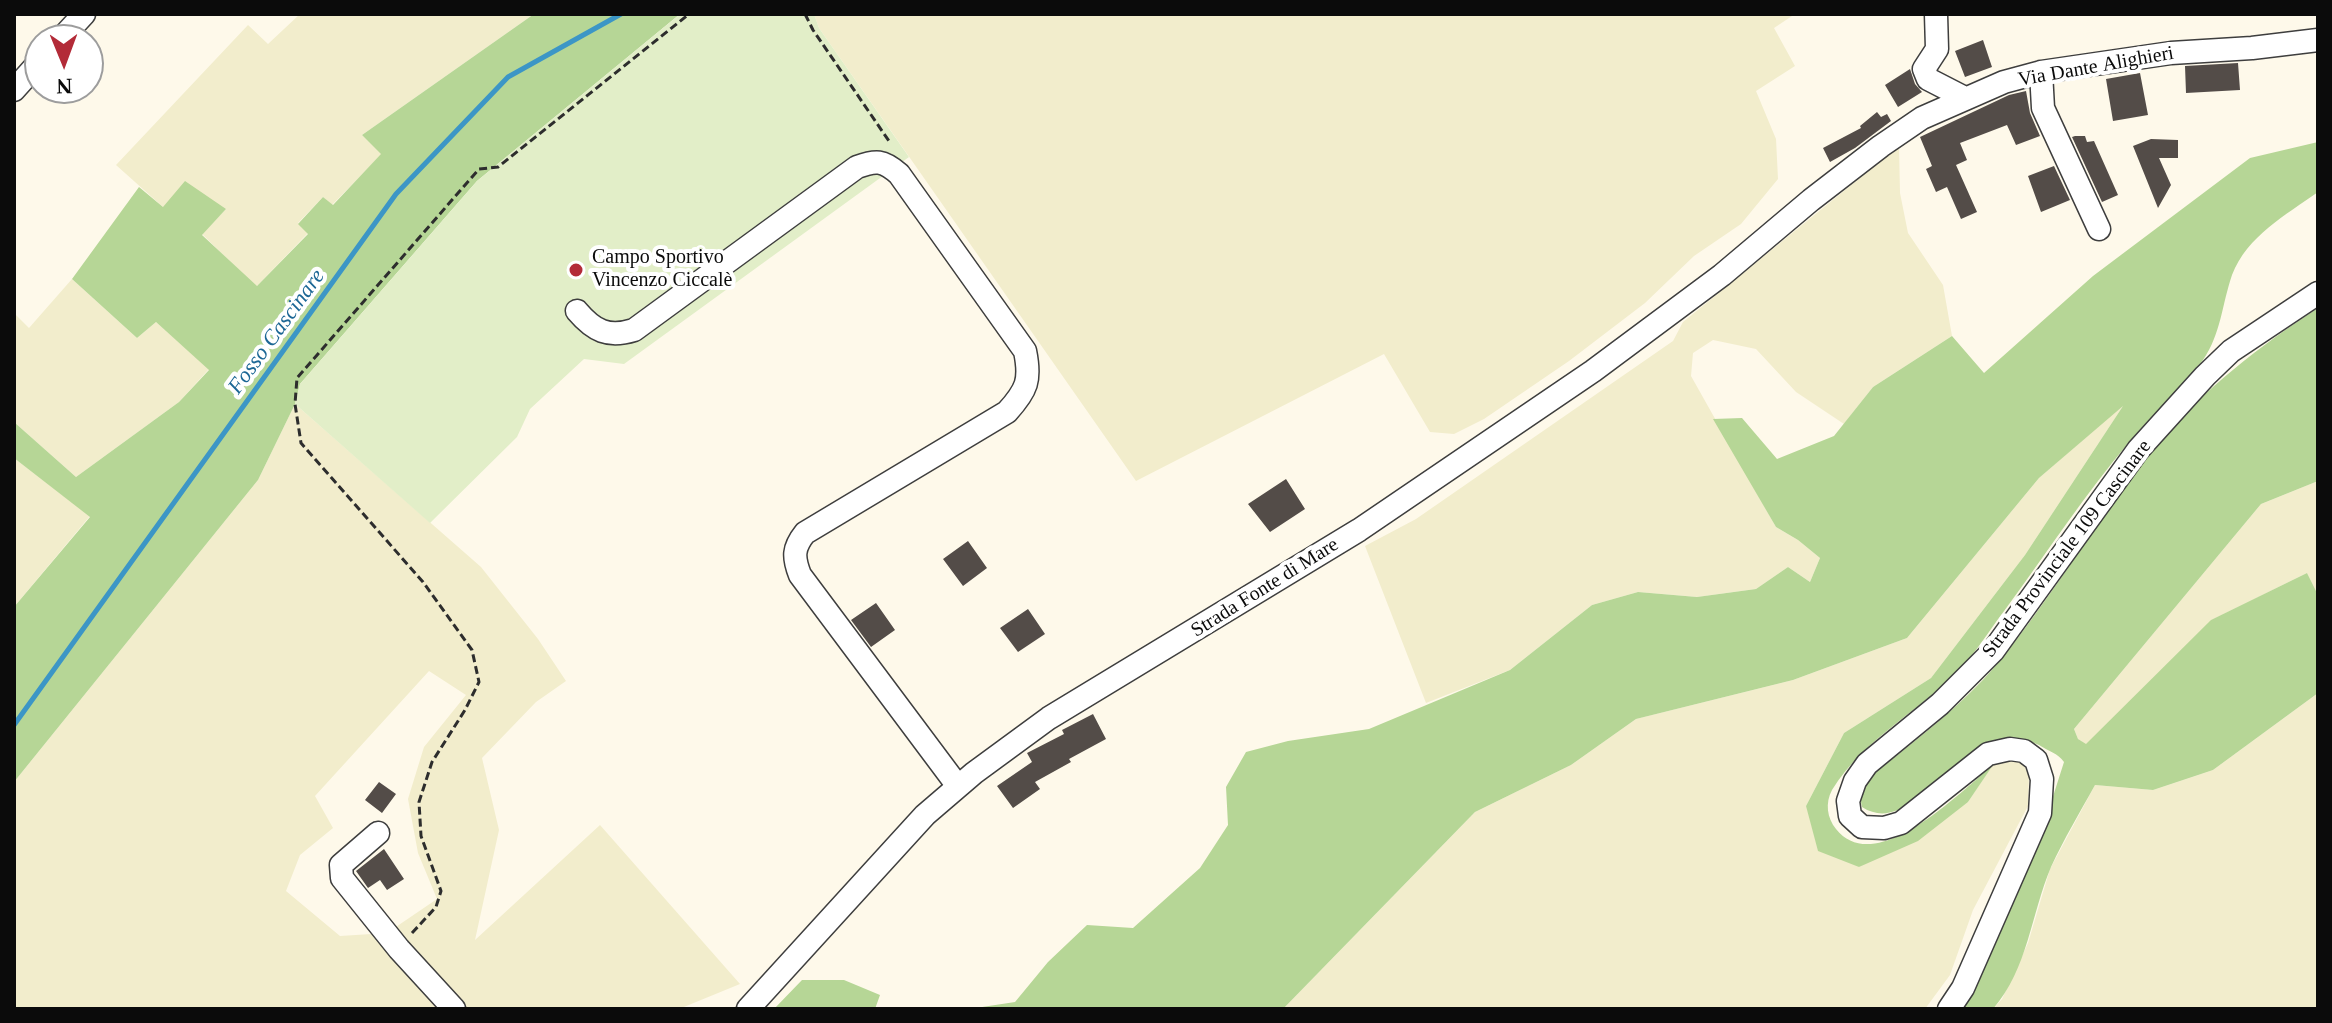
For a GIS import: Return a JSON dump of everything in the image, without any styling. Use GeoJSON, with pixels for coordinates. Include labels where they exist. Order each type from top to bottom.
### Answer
{"type":"FeatureCollection","features":[{"type":"Feature","properties":{"kind":"street"},"geometry":{"type":"LineString","coordinates":[[1936,14],[1937,49],[1924,69],[1928,79],[1965,98]]}},
{"type":"Feature","properties":{"kind":"street","name":"Via Dante Alighieri"},"geometry":{"type":"LineString","coordinates":[[1811,200],[1922,118],[1965,98],[2041,72],[2171,53],[2318,40]]}},
{"type":"Feature","properties":{"kind":"street"},"geometry":{"type":"LineString","coordinates":[[2041,72],[2043,108],[2099,229]]}},
{"type":"Feature","properties":{"kind":"street"},"geometry":{"type":"LineString","coordinates":[[577,311],[589,326],[605,332],[620,334],[634,330],[857,167],[874,161],[886,162],[899,174],[1025,351],[1030,372],[1023,394],[1007,412],[805,533],[795,545],[794,560],[800,575],[957,785]]}},
{"type":"Feature","properties":{"kind":"street","name":"Strada Fonte di Mare"},"geometry":{"type":"LineString","coordinates":[[748,1009],[925,815],[957,785],[1049,718],[1359,530],[1593,371],[1722,275],[1811,200]]}},
{"type":"Feature","properties":{"kind":"street","name":"Strada Provinciale 109 Cascinare"},"geometry":{"type":"LineString","coordinates":[[1949,1009],[1963,988],[2040,813],[2042,779],[2036,760],[2024,751],[2010,749],[1988,754],[1901,823],[1884,828],[1862,827],[1850,816],[1848,801],[1855,781],[1867,764],[1940,704],[1993,651],[2138,450],[2205,376],[2231,351],[2318,293]]}},
{"type":"Feature","properties":{"kind":"street"},"geometry":{"type":"LineString","coordinates":[[378,833],[341,865],[342,878],[399,949],[454,1009]]}},
{"type":"Feature","properties":{"kind":"path"},"geometry":{"type":"LineString","coordinates":[[399,949],[436,907],[441,891],[421,836],[419,802],[432,762],[479,682],[472,650],[423,582],[301,443],[295,404],[297,378],[479,169],[498,167],[689,14]]}},
{"type":"Feature","properties":{"kind":"path"},"geometry":{"type":"LineString","coordinates":[[805,14],[897,154],[899,174]]}},
{"type":"Feature","properties":{"kind":"shaded area"},"geometry":{"type":"Polygon","coordinates":[[[300,14],[534,14],[362,135],[382,154],[332,205],[323,197],[298,223],[308,233],[256,287],[202,234],[226,209],[163,207],[116,165],[248,25],[268,44],[300,14]]]}},
{"type":"Feature","properties":{"kind":"shaded area"},"geometry":{"type":"Polygon","coordinates":[[[814,14],[1795,14],[1774,28],[1795,66],[1756,91],[1776,139],[1778,179],[1741,224],[1694,256],[1645,303],[1569,361],[1484,419],[1454,434],[1430,432],[1384,354],[1136,481],[819,28],[814,14]]]}},
{"type":"Feature","properties":{"kind":"shaded area"},"geometry":{"type":"Polygon","coordinates":[[[1899,146],[1900,193],[1908,233],[1943,285],[1952,336],[1873,387],[1844,424],[1796,392],[1756,349],[1713,340],[1693,353],[1691,376],[1776,527],[1820,558],[1810,582],[1788,567],[1756,589],[1697,597],[1638,592],[1592,605],[1510,670],[1426,703],[1365,546],[1416,519],[1673,341],[1683,322],[1899,146]]]}},
{"type":"Feature","properties":{"kind":"shaded area"},"geometry":{"type":"Polygon","coordinates":[[[72,279],[137,338],[156,322],[209,369],[179,402],[76,477],[14,422],[14,313],[29,328],[72,279]]]}},
{"type":"Feature","properties":{"kind":"shaded area"},"geometry":{"type":"Polygon","coordinates":[[[2125,403],[2025,555],[1931,678],[1844,733],[1806,806],[1859,867],[1968,802],[1993,764],[2016,758],[2024,766],[2029,775],[2028,806],[1973,910],[1950,975],[1925,1009],[1283,1009],[1475,812],[1571,765],[1636,719],[1793,680],[1907,638],[2039,478],[2125,403]]]}},
{"type":"Feature","properties":{"kind":"shaded area"},"geometry":{"type":"Polygon","coordinates":[[[295,404],[481,567],[538,639],[566,681],[536,702],[482,758],[499,830],[475,940],[600,825],[740,984],[679,1009],[14,1009],[14,782],[258,480],[295,404]],[[429,671],[315,796],[333,828],[300,855],[286,891],[340,936],[387,933],[437,899],[418,853],[408,799],[424,747],[466,695],[429,671]]]}},
{"type":"Feature","properties":{"kind":"shaded area"},"geometry":{"type":"Polygon","coordinates":[[[14,458],[90,516],[14,607],[14,458]]]}},
{"type":"Feature","properties":{"kind":"shaded area"},"geometry":{"type":"Polygon","coordinates":[[[2318,481],[2318,595],[2307,573],[2212,620],[2086,745],[2078,739],[2074,729],[2261,504],[2318,481]]]}},
{"type":"Feature","properties":{"kind":"shaded area"},"geometry":{"type":"Polygon","coordinates":[[[2318,693],[2318,1009],[1993,1009],[2002,999],[2028,943],[2050,869],[2095,785],[2153,790],[2213,770],[2318,693]]]}},
{"type":"Feature","properties":{"kind":"green space"},"geometry":{"type":"Polygon","coordinates":[[[534,14],[680,14],[477,181],[300,384],[295,404],[258,480],[14,782],[14,607],[90,517],[14,458],[14,422],[76,477],[179,402],[209,370],[156,322],[137,338],[72,279],[139,187],[163,207],[185,181],[226,209],[202,235],[257,286],[308,234],[298,224],[323,197],[333,205],[381,154],[362,135],[534,14]]]}},
{"type":"Feature","properties":{"kind":"green space","name":"Campo Sportivo Vincenzo Ciccalè"},"geometry":{"type":"Polygon","coordinates":[[[680,14],[814,14],[819,28],[909,157],[624,364],[584,359],[530,409],[517,437],[430,523],[295,404],[300,384],[477,181],[680,14]]]}},
{"type":"Feature","properties":{"kind":"green space"},"geometry":{"type":"Polygon","coordinates":[[[2318,142],[2318,192],[2281,218],[2247,249],[2232,275],[2214,340],[2203,360],[2114,461],[1968,660],[1861,754],[1832,790],[1828,810],[1836,829],[1853,842],[1873,844],[1895,838],[1918,826],[1993,765],[1968,802],[1918,841],[1859,867],[1818,851],[1806,806],[1844,733],[1931,678],[2025,555],[2123,406],[2039,478],[1907,638],[1793,680],[1636,719],[1571,765],[1475,812],[1283,1009],[969,1009],[1015,1002],[1048,962],[1087,925],[1133,928],[1200,868],[1228,825],[1226,787],[1246,752],[1288,741],[1369,729],[1510,670],[1592,605],[1638,592],[1697,597],[1756,589],[1788,567],[1810,582],[1820,558],[1776,527],[1713,419],[1742,418],[1777,459],[1834,436],[1873,387],[1952,336],[1984,373],[2093,276],[2250,158],[2318,142]]]}},
{"type":"Feature","properties":{"kind":"green space"},"geometry":{"type":"Polygon","coordinates":[[[2318,308],[2318,481],[2261,504],[2074,729],[2078,739],[2086,744],[2211,620],[2307,573],[2318,595],[2318,693],[2213,770],[2153,790],[2095,785],[2051,867],[2021,959],[2005,993],[1993,1009],[1961,1009],[2042,831],[2064,762],[2056,754],[2033,743],[2015,740],[1993,743],[1953,767],[1917,799],[1899,810],[1881,813],[1862,807],[1859,793],[1866,780],[1952,710],[1998,663],[2118,496],[2177,422],[2234,369],[2318,308]]]}},
{"type":"Feature","properties":{"kind":"green space"},"geometry":{"type":"Polygon","coordinates":[[[802,980],[844,980],[880,995],[875,1009],[774,1009],[802,980]]]}},
{"type":"Feature","properties":{"kind":"building"},"geometry":{"type":"Polygon","coordinates":[[[1983,40],[1992,67],[1965,77],[1955,51],[1983,40]]]}},
{"type":"Feature","properties":{"kind":"building"},"geometry":{"type":"Polygon","coordinates":[[[2238,63],[2240,90],[2186,93],[2185,66],[2238,63]]]}},
{"type":"Feature","properties":{"kind":"building"},"geometry":{"type":"Polygon","coordinates":[[[1910,69],[1915,84],[1922,92],[1898,107],[1885,85],[1910,69]]]}},
{"type":"Feature","properties":{"kind":"building"},"geometry":{"type":"Polygon","coordinates":[[[2140,73],[2148,115],[2113,121],[2106,79],[2140,73]]]}},
{"type":"Feature","properties":{"kind":"building"},"geometry":{"type":"Polygon","coordinates":[[[2026,91],[2030,113],[2040,136],[2016,145],[2007,125],[1960,143],[1967,160],[1956,165],[1977,212],[1961,219],[1947,187],[1936,192],[1926,169],[1932,166],[1920,137],[2009,95],[2026,91]]]}},
{"type":"Feature","properties":{"kind":"building"},"geometry":{"type":"Polygon","coordinates":[[[1877,112],[1881,117],[1887,114],[1891,121],[1830,162],[1823,148],[1861,128],[1877,112]]]}},
{"type":"Feature","properties":{"kind":"building"},"geometry":{"type":"Polygon","coordinates":[[[2085,136],[2087,142],[2094,141],[2118,195],[2102,202],[2072,137],[2085,136]]]}},
{"type":"Feature","properties":{"kind":"building"},"geometry":{"type":"Polygon","coordinates":[[[2151,139],[2178,140],[2178,158],[2159,158],[2171,185],[2158,208],[2133,146],[2151,139]]]}},
{"type":"Feature","properties":{"kind":"building"},"geometry":{"type":"Polygon","coordinates":[[[2054,166],[2070,200],[2041,212],[2028,176],[2054,166]]]}},
{"type":"Feature","properties":{"kind":"building"},"geometry":{"type":"Polygon","coordinates":[[[1286,479],[1305,509],[1270,532],[1248,504],[1286,479]]]}},
{"type":"Feature","properties":{"kind":"building"},"geometry":{"type":"Polygon","coordinates":[[[968,541],[987,568],[963,586],[943,559],[968,541]]]}},
{"type":"Feature","properties":{"kind":"building"},"geometry":{"type":"Polygon","coordinates":[[[876,603],[895,630],[871,647],[851,620],[876,603]]]}},
{"type":"Feature","properties":{"kind":"building"},"geometry":{"type":"Polygon","coordinates":[[[1028,609],[1045,634],[1018,652],[1000,628],[1028,609]]]}},
{"type":"Feature","properties":{"kind":"building"},"geometry":{"type":"Polygon","coordinates":[[[1093,714],[1106,739],[1035,782],[1040,789],[1013,808],[997,786],[1032,762],[1027,753],[1064,734],[1062,730],[1093,714]]]}},
{"type":"Feature","properties":{"kind":"building"},"geometry":{"type":"Polygon","coordinates":[[[379,782],[396,794],[382,813],[365,800],[379,782]]]}},
{"type":"Feature","properties":{"kind":"building"},"geometry":{"type":"Polygon","coordinates":[[[384,849],[404,879],[387,890],[380,880],[368,888],[356,871],[384,849]]]}},
{"type":"Feature","properties":{"kind":"waterway","name":"Fosso Cascinare"},"geometry":{"type":"LineString","coordinates":[[14,725],[396,194],[508,77],[621,14]]}},
{"type":"Feature","properties":{"kind":"place","name":"Campo Sportivo Vincenzo Ciccalè"},"geometry":{"type":"Point","coordinates":[576,270]}}]}
